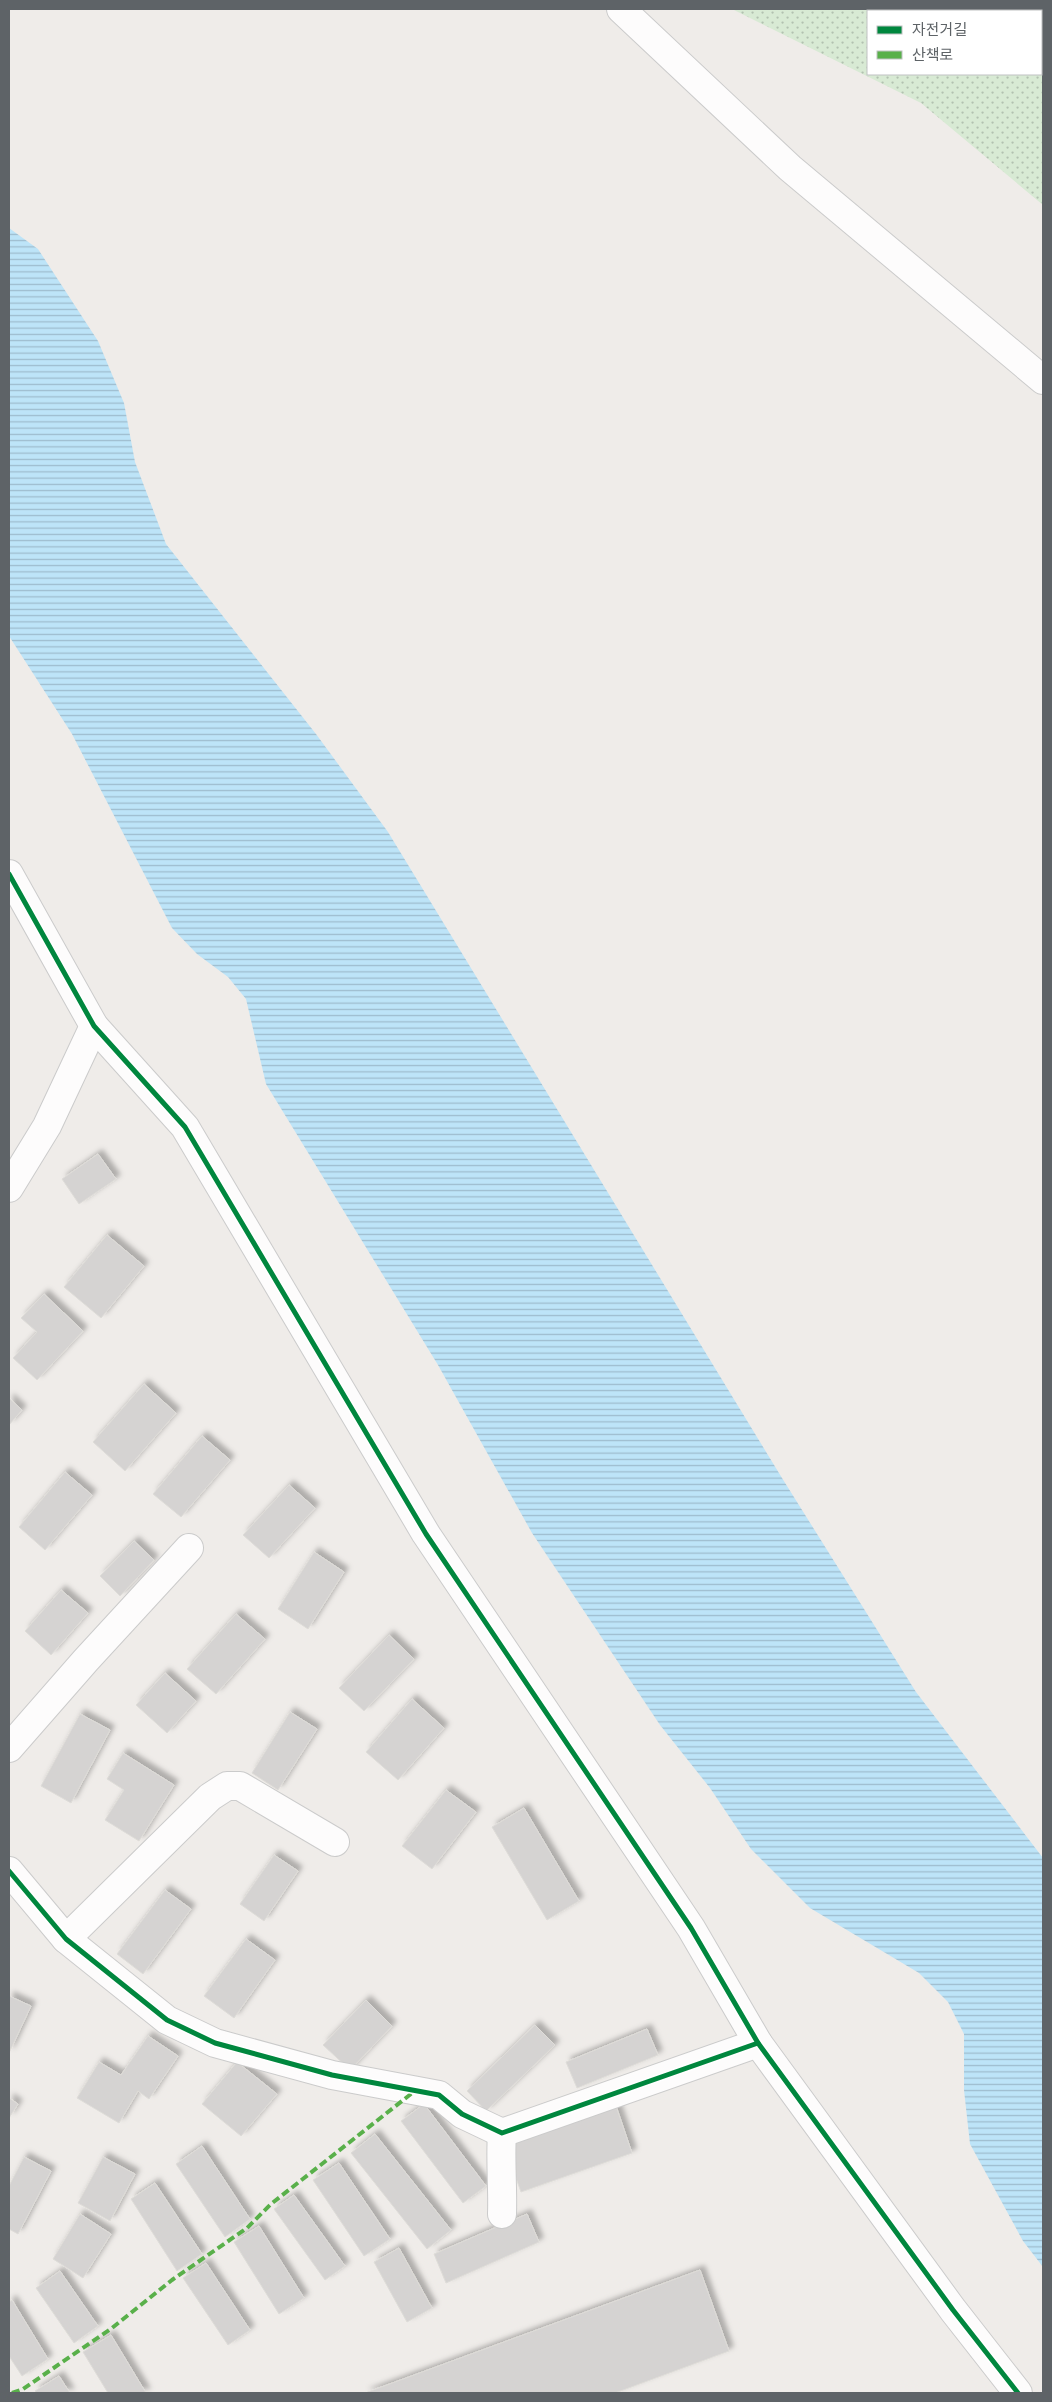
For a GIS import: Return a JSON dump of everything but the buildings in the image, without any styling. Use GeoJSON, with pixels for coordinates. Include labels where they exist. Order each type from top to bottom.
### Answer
{"type":"FeatureCollection","features":[{"type":"Feature","properties":{"kind":"street"},"geometry":{"type":"LineString","coordinates":[[621,9],[790,168],[1043,380]]}},
{"type":"Feature","properties":{"kind":"street"},"geometry":{"type":"LineString","coordinates":[[9,874],[94,1026],[185,1127],[426,1534],[691,1928],[758,2043],[953,2310],[1018,2393]]}},
{"type":"Feature","properties":{"kind":"street"},"geometry":{"type":"LineString","coordinates":[[9,1188],[47,1126],[94,1026]]}},
{"type":"Feature","properties":{"kind":"street"},"geometry":{"type":"LineString","coordinates":[[9,1748],[86,1660],[189,1548]]}},
{"type":"Feature","properties":{"kind":"street"},"geometry":{"type":"LineString","coordinates":[[66,1939],[210,1797],[227,1786],[240,1786],[335,1842]]}},
{"type":"Feature","properties":{"kind":"street"},"geometry":{"type":"LineString","coordinates":[[9,1871],[66,1939],[167,2020],[215,2043],[332,2075],[439,2095],[462,2114],[502,2133],[758,2043]]}},
{"type":"Feature","properties":{"kind":"street"},"geometry":{"type":"LineString","coordinates":[[502,2133],[500,2156],[503,2186],[502,2214]]}},
{"type":"Feature","properties":{"kind":"green space"},"geometry":{"type":"Polygon","coordinates":[[[732,9],[976,10],[867,10],[867,75],[1042,75],[1042,64],[1043,205],[921,103],[732,9]]]}},
{"type":"Feature","properties":{"kind":"water"},"geometry":{"type":"Polygon","coordinates":[[[9,228],[38,249],[98,341],[124,403],[135,462],[166,544],[316,734],[388,832],[782,1478],[916,1692],[1043,1858],[1043,2267],[1023,2241],[970,2144],[964,2090],[964,2034],[948,2002],[919,1973],[810,1908],[751,1849],[710,1788],[660,1725],[532,1533],[438,1365],[266,1084],[246,999],[228,977],[197,954],[172,928],[72,734],[9,636],[9,228]]]}},
{"type":"Feature","properties":{"kind":"marked path"},"geometry":{"type":"LineString","coordinates":[[12,2393],[23,2389],[112,2328],[172,2280],[247,2228],[271,2204],[416,2090]]}},
{"type":"Feature","properties":{"kind":"cycle path"},"geometry":{"type":"LineString","coordinates":[[9,874],[94,1026],[185,1127],[426,1534],[691,1928],[758,2043],[953,2310],[1018,2393]]}},
{"type":"Feature","properties":{"kind":"cycle path"},"geometry":{"type":"LineString","coordinates":[[9,1871],[66,1939],[167,2020],[215,2043],[332,2075],[439,2095],[462,2114],[502,2133],[758,2043]]}}]}
